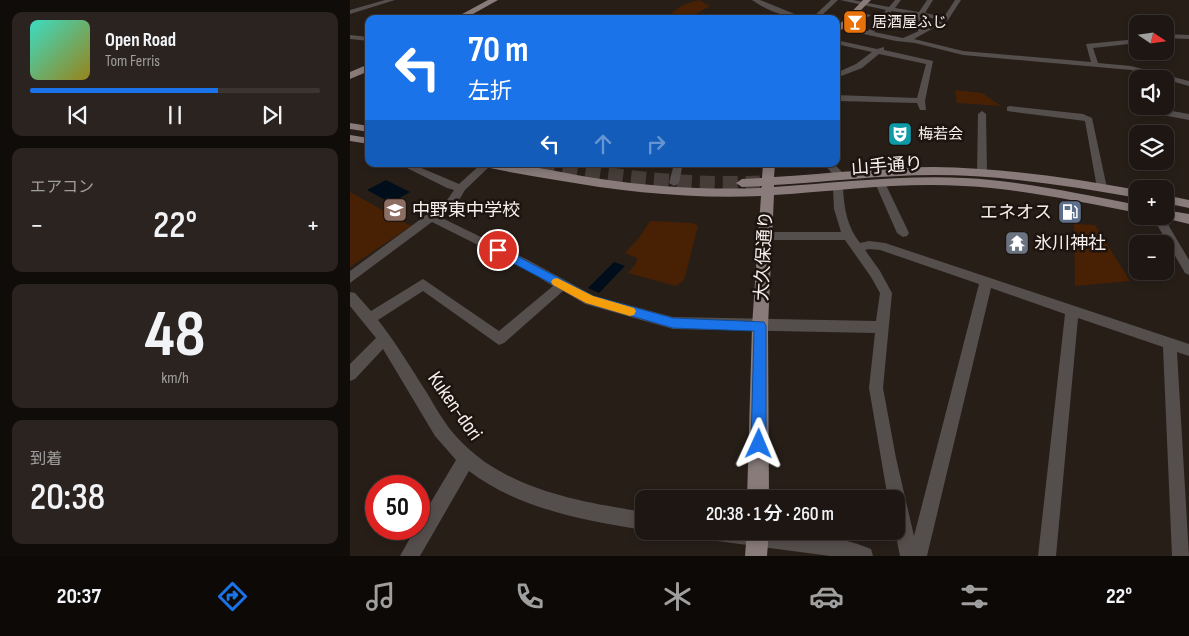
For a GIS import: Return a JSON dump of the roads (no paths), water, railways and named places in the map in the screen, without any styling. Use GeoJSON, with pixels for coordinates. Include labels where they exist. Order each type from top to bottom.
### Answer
{"type":"FeatureCollection","features":[{"type":"Feature","properties":{"kind":"main road"},"geometry":{"type":"LineString","coordinates":[[465,15],[494,0]]}},
{"type":"Feature","properties":{"kind":"main road"},"geometry":{"type":"LineString","coordinates":[[472,15],[501,0]]}},
{"type":"Feature","properties":{"kind":"main road"},"geometry":{"type":"LineString","coordinates":[[840,26],[865,2]]}},
{"type":"Feature","properties":{"kind":"main road"},"geometry":{"type":"LineString","coordinates":[[350,71],[365,67]]}},
{"type":"Feature","properties":{"kind":"main road"},"geometry":{"type":"LineString","coordinates":[[350,76],[365,68]]}},
{"type":"Feature","properties":{"kind":"main road"},"geometry":{"type":"LineString","coordinates":[[350,126],[365,128]]}},
{"type":"Feature","properties":{"kind":"main road"},"geometry":{"type":"LineString","coordinates":[[352,139],[365,141]]}},
{"type":"Feature","properties":{"kind":"main road","name":"山手通り"},"geometry":{"type":"LineString","coordinates":[[506,167],[606,184],[668,191],[840,182],[908,171],[982,173],[1129,192]]}},
{"type":"Feature","properties":{"kind":"main road","name":"山手通り"},"geometry":{"type":"LineString","coordinates":[[559,167],[628,179],[768,187]]}},
{"type":"Feature","properties":{"kind":"main road","name":"大久保通り"},"geometry":{"type":"LineString","coordinates":[[758,490],[760,326],[769,167]]}},
{"type":"Feature","properties":{"kind":"main road","name":"山手通り"},"geometry":{"type":"LineString","coordinates":[[840,182],[940,181],[982,183],[1129,208]]}},
{"type":"Feature","properties":{"kind":"main road"},"geometry":{"type":"LineString","coordinates":[[1174,201],[1189,204]]}},
{"type":"Feature","properties":{"kind":"main road"},"geometry":{"type":"LineString","coordinates":[[1174,216],[1189,218]]}},
{"type":"Feature","properties":{"kind":"street"},"geometry":{"type":"LineString","coordinates":[[350,12],[392,0]]}},
{"type":"Feature","properties":{"kind":"street"},"geometry":{"type":"LineString","coordinates":[[755,0],[790,15]]}},
{"type":"Feature","properties":{"kind":"street"},"geometry":{"type":"LineString","coordinates":[[818,15],[835,0]]}},
{"type":"Feature","properties":{"kind":"street"},"geometry":{"type":"LineString","coordinates":[[843,0],[865,2],[943,19]]}},
{"type":"Feature","properties":{"kind":"street"},"geometry":{"type":"LineString","coordinates":[[870,33],[898,0]]}},
{"type":"Feature","properties":{"kind":"street"},"geometry":{"type":"LineString","coordinates":[[924,30],[912,28],[930,0]]}},
{"type":"Feature","properties":{"kind":"street"},"geometry":{"type":"LineString","coordinates":[[840,74],[859,66],[877,51],[946,19],[958,0]]}},
{"type":"Feature","properties":{"kind":"street"},"geometry":{"type":"LineString","coordinates":[[855,13],[868,15]]}},
{"type":"Feature","properties":{"kind":"street"},"geometry":{"type":"LineString","coordinates":[[840,28],[963,52],[1131,68],[1189,84]]}},
{"type":"Feature","properties":{"kind":"street"},"geometry":{"type":"LineString","coordinates":[[1174,36],[1189,37]]}},
{"type":"Feature","properties":{"kind":"street"},"geometry":{"type":"LineString","coordinates":[[350,37],[365,39]]}},
{"type":"Feature","properties":{"kind":"street"},"geometry":{"type":"LineString","coordinates":[[1095,64],[1089,46],[1129,42]]}},
{"type":"Feature","properties":{"kind":"street"},"geometry":{"type":"LineString","coordinates":[[840,43],[930,63],[922,105],[840,98]]}},
{"type":"Feature","properties":{"kind":"street"},"geometry":{"type":"LineString","coordinates":[[840,69],[848,70]]}},
{"type":"Feature","properties":{"kind":"street"},"geometry":{"type":"LineString","coordinates":[[1010,109],[1083,116],[1088,120],[1102,188]]}},
{"type":"Feature","properties":{"kind":"street"},"geometry":{"type":"LineString","coordinates":[[982,114],[982,173]]}},
{"type":"Feature","properties":{"kind":"street"},"geometry":{"type":"LineString","coordinates":[[1174,114],[1189,116]]}},
{"type":"Feature","properties":{"kind":"street"},"geometry":{"type":"LineString","coordinates":[[410,167],[451,186],[461,188]]}},
{"type":"Feature","properties":{"kind":"street"},"geometry":{"type":"LineString","coordinates":[[350,278],[433,218],[452,202],[461,188],[485,167]]}},
{"type":"Feature","properties":{"kind":"street"},"geometry":{"type":"LineString","coordinates":[[674,183],[678,167]]}},
{"type":"Feature","properties":{"kind":"street"},"geometry":{"type":"LineString","coordinates":[[831,167],[840,182],[839,208],[848,236],[876,274],[886,293],[876,388],[888,458],[909,556]]}},
{"type":"Feature","properties":{"kind":"street"},"geometry":{"type":"LineString","coordinates":[[880,183],[903,233]]}},
{"type":"Feature","properties":{"kind":"street"},"geometry":{"type":"LineString","coordinates":[[433,218],[524,263],[590,300],[673,323],[760,326],[882,326]]}},
{"type":"Feature","properties":{"kind":"street"},"geometry":{"type":"LineString","coordinates":[[1162,225],[1189,270]]}},
{"type":"Feature","properties":{"kind":"street"},"geometry":{"type":"LineString","coordinates":[[764,236],[848,236]]}},
{"type":"Feature","properties":{"kind":"street"},"geometry":{"type":"LineString","coordinates":[[858,248],[881,246],[1189,350]]}},
{"type":"Feature","properties":{"kind":"street"},"geometry":{"type":"LineString","coordinates":[[918,556],[986,283]]}},
{"type":"Feature","properties":{"kind":"street"},"geometry":{"type":"LineString","coordinates":[[370,318],[423,284],[499,339],[562,285]]}},
{"type":"Feature","properties":{"kind":"street","name":"Kuken-dori"},"geometry":{"type":"LineString","coordinates":[[352,301],[370,318],[445,437],[466,460],[500,481],[536,498],[635,519]]}},
{"type":"Feature","properties":{"kind":"street"},"geometry":{"type":"LineString","coordinates":[[1047,556],[1072,312]]}},
{"type":"Feature","properties":{"kind":"street"},"geometry":{"type":"LineString","coordinates":[[350,374],[384,339]]}},
{"type":"Feature","properties":{"kind":"street"},"geometry":{"type":"LineString","coordinates":[[1170,345],[1181,556]]}},
{"type":"Feature","properties":{"kind":"street"},"geometry":{"type":"LineString","coordinates":[[409,556],[466,460]]}},
{"type":"Feature","properties":{"kind":"street"},"geometry":{"type":"LineString","coordinates":[[757,542],[840,548],[864,556]]}},
{"type":"Feature","properties":{"kind":"water"},"geometry":{"type":"Polygon","coordinates":[[[386,180],[410,192],[391,203],[367,190],[386,180]]]}},
{"type":"Feature","properties":{"kind":"water"},"geometry":{"type":"Polygon","coordinates":[[[614,262],[625,266],[599,293],[588,288],[614,262]]]}},
{"type":"Feature","properties":{"kind":"tunnel"},"geometry":{"type":"LineString","coordinates":[[558,167],[649,180],[732,184],[760,183]]}},
{"type":"Feature","properties":{"kind":"place","name":"居酒屋ふじ"},"geometry":{"type":"Point","coordinates":[855,22]}},
{"type":"Feature","properties":{"kind":"place","name":"梅若会"},"geometry":{"type":"Point","coordinates":[900,134]}},
{"type":"Feature","properties":{"kind":"place","name":"中野東中学校"},"geometry":{"type":"Point","coordinates":[395,210]}},
{"type":"Feature","properties":{"kind":"place","name":"エネオス"},"geometry":{"type":"Point","coordinates":[1070,212]}},
{"type":"Feature","properties":{"kind":"place","name":"氷川神社"},"geometry":{"type":"Point","coordinates":[1017,243]}}]}
